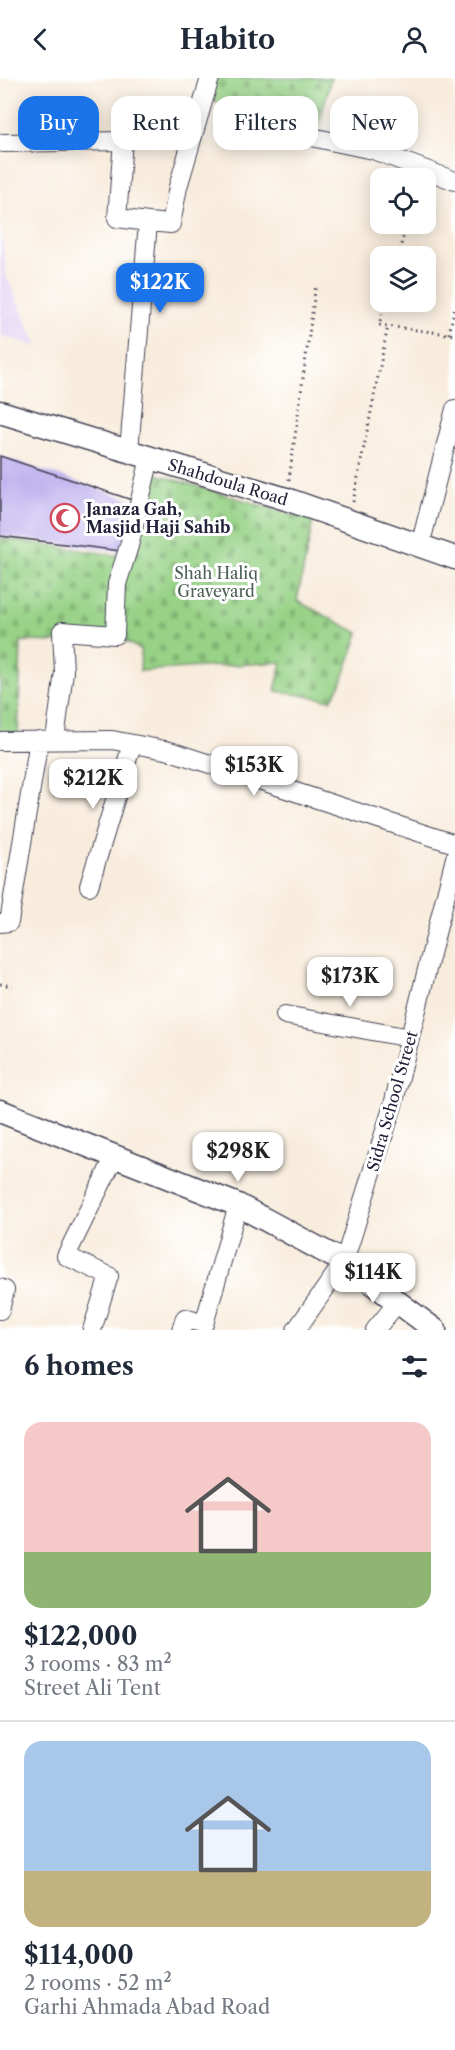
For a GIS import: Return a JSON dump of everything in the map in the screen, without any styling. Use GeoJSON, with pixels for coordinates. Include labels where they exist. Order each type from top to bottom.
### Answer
{"type":"FeatureCollection","features":[{"type":"Feature","properties":{"kind":"street"},"geometry":{"type":"LineString","coordinates":[[122,150],[117,218],[171,224],[178,187],[210,78]]}},
{"type":"Feature","properties":{"kind":"street"},"geometry":{"type":"LineString","coordinates":[[318,138],[373,150],[455,181]]}},
{"type":"Feature","properties":{"kind":"street"},"geometry":{"type":"LineString","coordinates":[[3,143],[111,141]]}},
{"type":"Feature","properties":{"kind":"street"},"geometry":{"type":"LineString","coordinates":[[0,923],[9,922],[47,740],[64,672],[62,631],[115,635],[117,584],[140,455],[148,222]]}},
{"type":"Feature","properties":{"kind":"street"},"geometry":{"type":"LineString","coordinates":[[420,546],[455,409]]}},
{"type":"Feature","properties":{"kind":"street","name":"Shahdoula Road"},"geometry":{"type":"LineString","coordinates":[[0,412],[286,499],[455,558]]}},
{"type":"Feature","properties":{"kind":"street"},"geometry":{"type":"LineString","coordinates":[[0,741],[112,740],[170,751],[455,844]]}},
{"type":"Feature","properties":{"kind":"street"},"geometry":{"type":"LineString","coordinates":[[89,886],[132,744]]}},
{"type":"Feature","properties":{"kind":"street","name":"Sidra School Street"},"geometry":{"type":"LineString","coordinates":[[296,1330],[344,1262],[393,1105],[455,858]]}},
{"type":"Feature","properties":{"kind":"street"},"geometry":{"type":"LineString","coordinates":[[285,1015],[410,1038]]}},
{"type":"Feature","properties":{"kind":"street"},"geometry":{"type":"LineString","coordinates":[[1,1114],[238,1205],[344,1262],[435,1330]]}},
{"type":"Feature","properties":{"kind":"street"},"geometry":{"type":"LineString","coordinates":[[92,1330],[109,1276],[66,1256],[115,1156]]}},
{"type":"Feature","properties":{"kind":"street"},"geometry":{"type":"LineString","coordinates":[[181,1330],[185,1318],[209,1327],[238,1205]]}},
{"type":"Feature","properties":{"kind":"street"},"geometry":{"type":"LineString","coordinates":[[0,1288],[5,1290],[0,1311]]}},
{"type":"Feature","properties":{"kind":"street"},"geometry":{"type":"LineString","coordinates":[[375,1330],[398,1302]]}},
{"type":"Feature","properties":{"kind":"path"},"geometry":{"type":"LineString","coordinates":[[286,499],[316,284]]}},
{"type":"Feature","properties":{"kind":"path"},"geometry":{"type":"LineString","coordinates":[[448,334],[455,306]]}},
{"type":"Feature","properties":{"kind":"path"},"geometry":{"type":"LineString","coordinates":[[382,312],[379,325],[455,335]]}},
{"type":"Feature","properties":{"kind":"path"},"geometry":{"type":"LineString","coordinates":[[349,521],[388,326]]}},
{"type":"Feature","properties":{"kind":"path"},"geometry":{"type":"LineString","coordinates":[[0,984],[12,986]]}},
{"type":"Feature","properties":{"kind":"shaded area"},"geometry":{"type":"Polygon","coordinates":[[[0,224],[7,278],[38,347],[0,335],[0,224]]]}},
{"type":"Feature","properties":{"kind":"green space"},"geometry":{"type":"Polygon","coordinates":[[[210,78],[331,78],[318,130],[318,96],[213,96],[213,99],[204,94],[210,78]]]}},
{"type":"Feature","properties":{"kind":"green space","name":"Shah Haliq Graveyard"},"geometry":{"type":"Polygon","coordinates":[[[153,473],[313,521],[297,601],[359,633],[341,684],[331,700],[275,691],[282,662],[140,671],[141,650],[115,635],[62,642],[21,641],[18,741],[0,741],[0,538],[135,558],[153,473]]]}},
{"type":"Feature","properties":{"kind":"building","name":"Janaza Gah, Masjid Haji Sahib"},"geometry":{"type":"Polygon","coordinates":[[[0,456],[135,501],[121,551],[0,536],[0,456]]]}},
{"type":"Feature","properties":{"kind":"place","name":"Janaza Gah, Masjid Haji Sahib"},"geometry":{"type":"Point","coordinates":[65,518]}}]}
